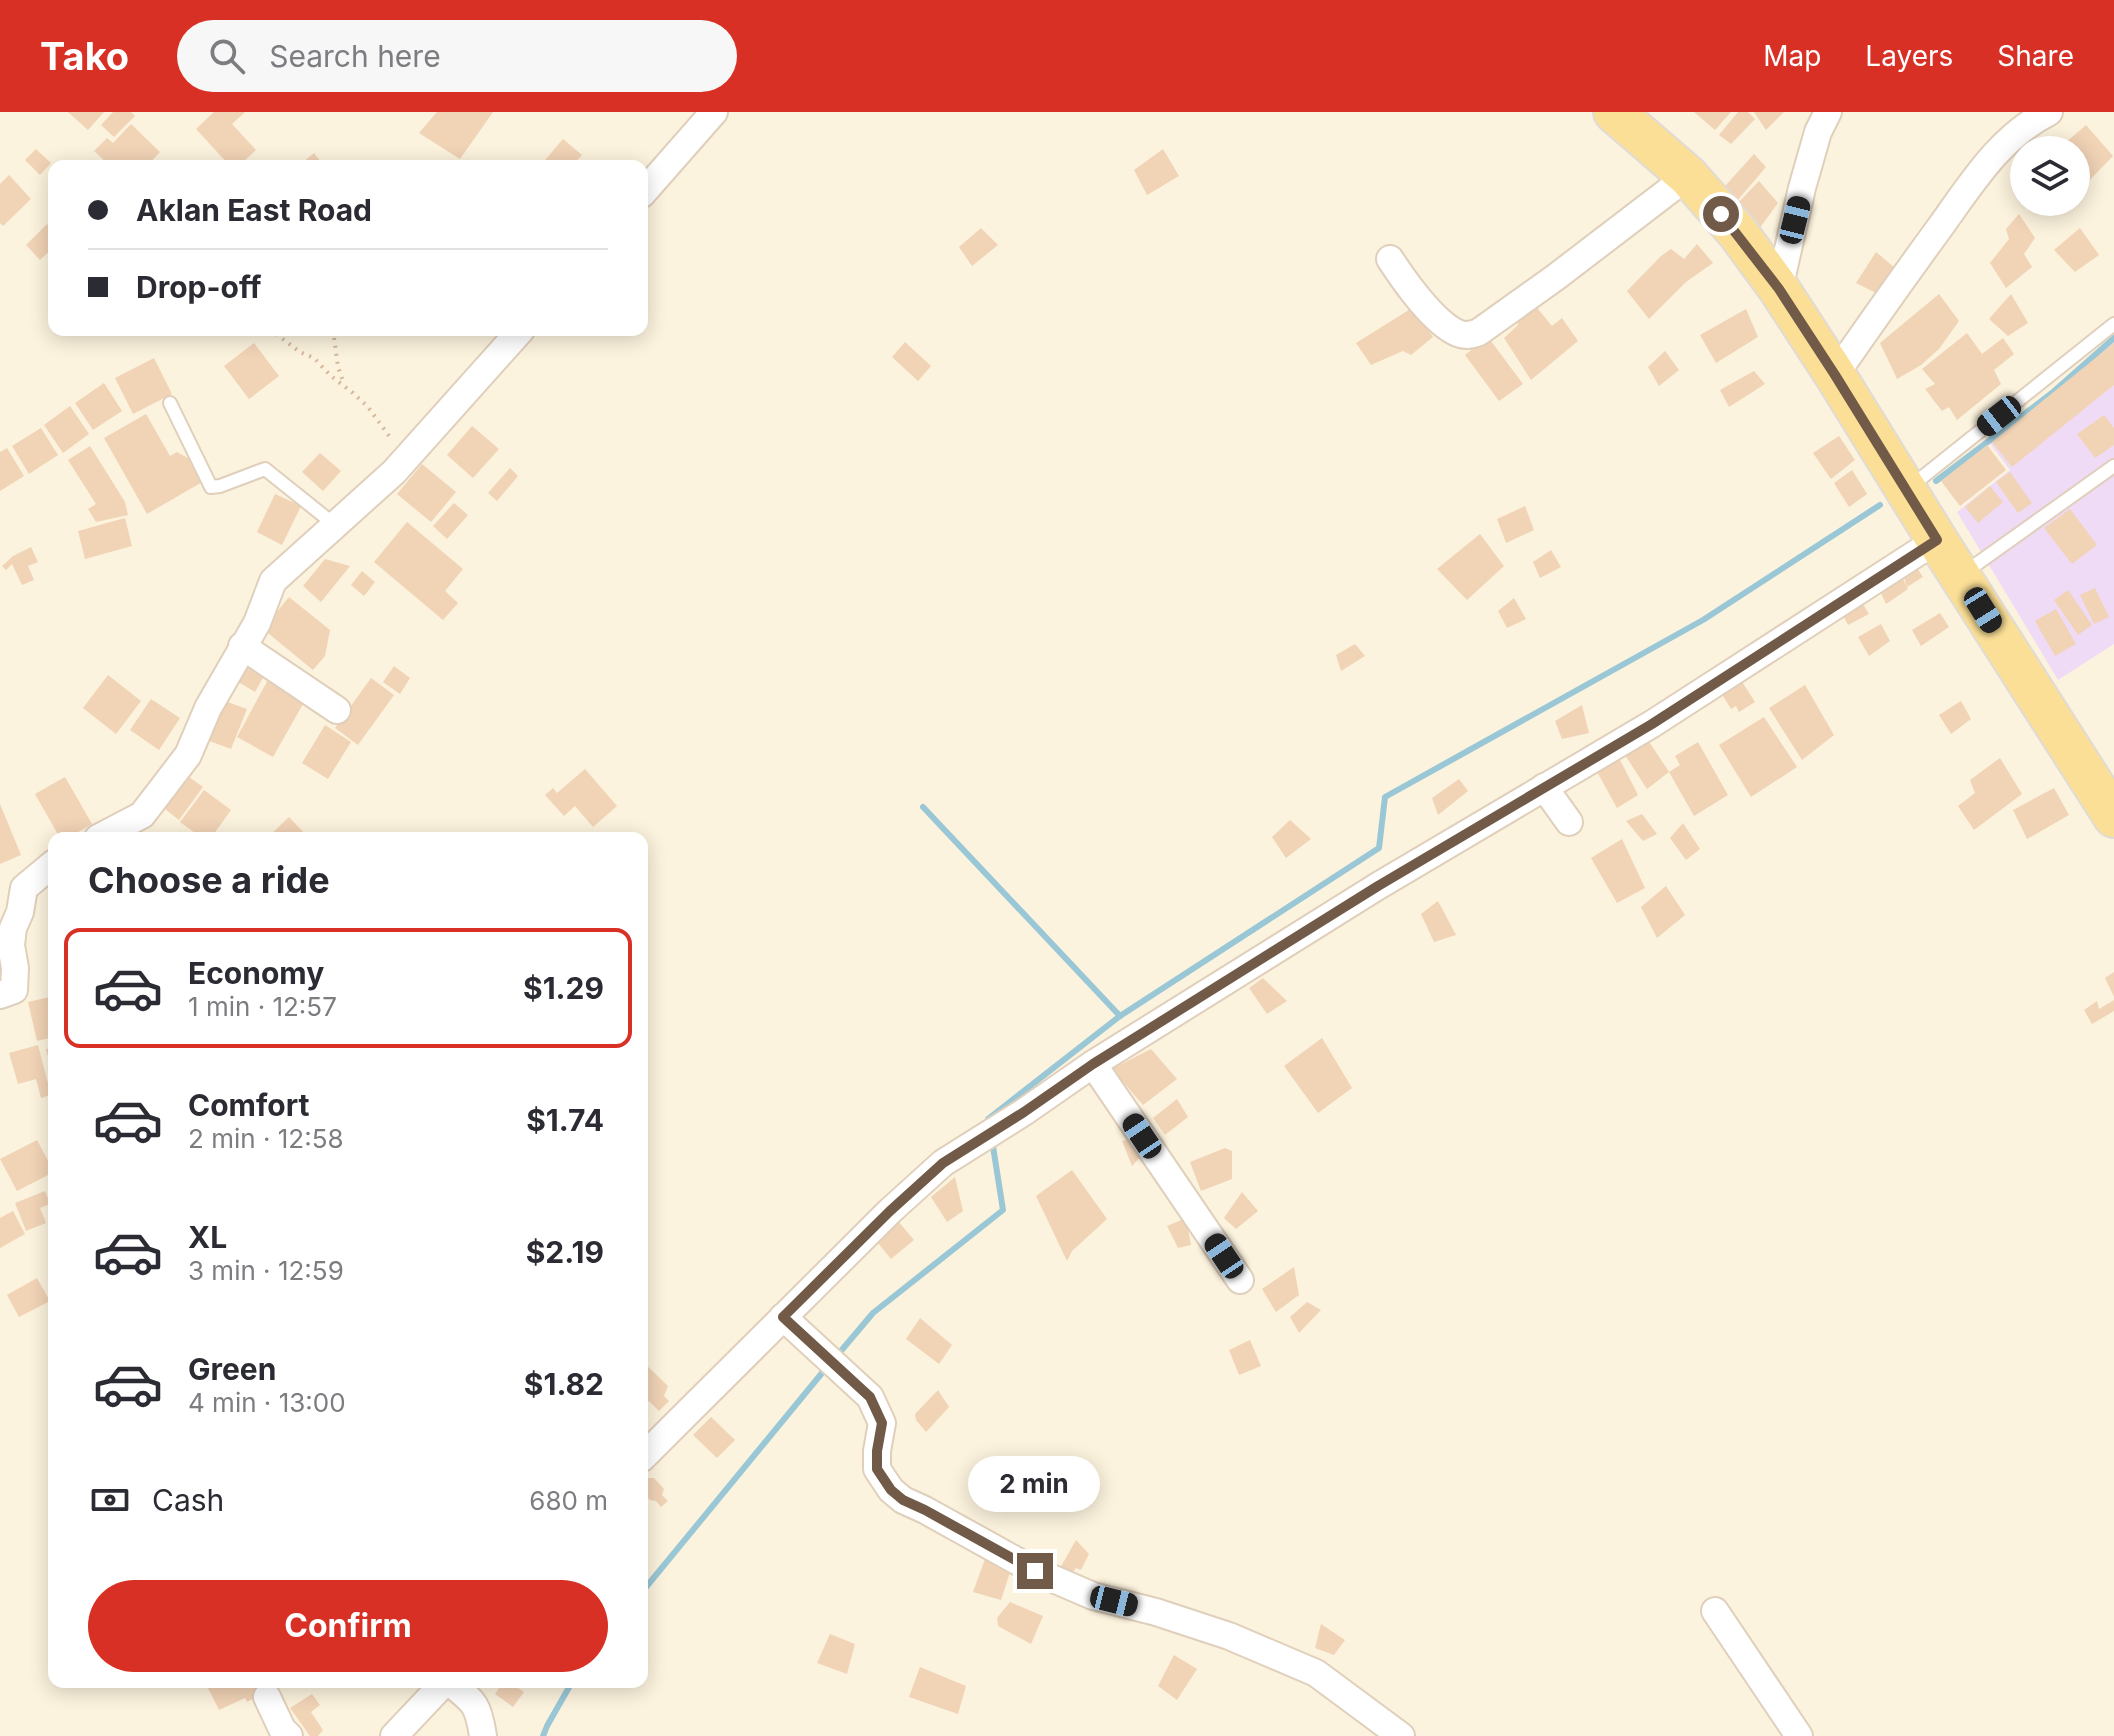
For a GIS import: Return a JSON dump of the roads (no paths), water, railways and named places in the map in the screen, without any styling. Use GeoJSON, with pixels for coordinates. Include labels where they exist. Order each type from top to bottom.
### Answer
{"type":"FeatureCollection","features":[{"type":"Feature","properties":{"kind":"main road"},"geometry":{"type":"LineString","coordinates":[[1614,112],[1688,176],[1738,233],[1779,289],[2114,817]]}},
{"type":"Feature","properties":{"kind":"street"},"geometry":{"type":"LineString","coordinates":[[648,187],[714,112]]}},
{"type":"Feature","properties":{"kind":"street"},"geometry":{"type":"LineString","coordinates":[[1779,289],[1802,188],[1818,132],[1828,112]]}},
{"type":"Feature","properties":{"kind":"street"},"geometry":{"type":"LineString","coordinates":[[1835,375],[1997,151],[2029,122],[2049,112]]}},
{"type":"Feature","properties":{"kind":"street"},"geometry":{"type":"LineString","coordinates":[[1390,259],[1427,310],[1457,333],[1468,336],[1479,332],[1556,277],[1688,176]]}},
{"type":"Feature","properties":{"kind":"street"},"geometry":{"type":"LineString","coordinates":[[120,832],[142,826],[188,755],[208,708],[257,623],[273,581],[397,469],[516,336]]}},
{"type":"Feature","properties":{"kind":"street"},"geometry":{"type":"LineString","coordinates":[[648,1452],[890,1211],[943,1163],[1093,1064],[1378,886],[1652,724],[1937,540]]}},
{"type":"Feature","properties":{"kind":"street"},"geometry":{"type":"LineString","coordinates":[[242,646],[337,710]]}},
{"type":"Feature","properties":{"kind":"street"},"geometry":{"type":"LineString","coordinates":[[1544,787],[1569,822]]}},
{"type":"Feature","properties":{"kind":"street"},"geometry":{"type":"LineString","coordinates":[[0,995],[14,990],[15,968],[11,945],[24,888],[48,868]]}},
{"type":"Feature","properties":{"kind":"street"},"geometry":{"type":"LineString","coordinates":[[1093,1064],[1240,1280]]}},
{"type":"Feature","properties":{"kind":"street"},"geometry":{"type":"LineString","coordinates":[[783,1317],[870,1397],[882,1423],[877,1469],[891,1490],[903,1500],[1035,1571],[1078,1590],[1229,1636],[1316,1673],[1401,1736]]}},
{"type":"Feature","properties":{"kind":"street"},"geometry":{"type":"LineString","coordinates":[[1715,1611],[1799,1736]]}},
{"type":"Feature","properties":{"kind":"street"},"geometry":{"type":"LineString","coordinates":[[394,1736],[441,1688]]}},
{"type":"Feature","properties":{"kind":"street"},"geometry":{"type":"LineString","coordinates":[[455,1688],[474,1702],[483,1736]]}},
{"type":"Feature","properties":{"kind":"street"},"geometry":{"type":"LineString","coordinates":[[267,1697],[282,1729],[289,1736]]}},
{"type":"Feature","properties":{"kind":"lane"},"geometry":{"type":"LineString","coordinates":[[1906,490],[2114,324]]}},
{"type":"Feature","properties":{"kind":"lane"},"geometry":{"type":"LineString","coordinates":[[170,403],[211,487],[265,469],[335,525]]}},
{"type":"Feature","properties":{"kind":"lane"},"geometry":{"type":"LineString","coordinates":[[1961,575],[2114,466]]}},
{"type":"Feature","properties":{"kind":"waterway"},"geometry":{"type":"LineString","coordinates":[[1936,481],[2052,393],[2114,338]]}},
{"type":"Feature","properties":{"kind":"waterway"},"geometry":{"type":"LineString","coordinates":[[990,1125],[988,1119],[1120,1016],[1379,848],[1385,797],[1703,620],[1880,505]]}},
{"type":"Feature","properties":{"kind":"waterway"},"geometry":{"type":"LineString","coordinates":[[923,807],[1120,1016]]}},
{"type":"Feature","properties":{"kind":"waterway"},"geometry":{"type":"LineString","coordinates":[[835,1358],[873,1313],[1003,1210],[992,1140]]}},
{"type":"Feature","properties":{"kind":"waterway"},"geometry":{"type":"LineString","coordinates":[[648,1585],[822,1373]]}},
{"type":"Feature","properties":{"kind":"waterway"},"geometry":{"type":"LineString","coordinates":[[543,1736],[569,1688]]}}]}
